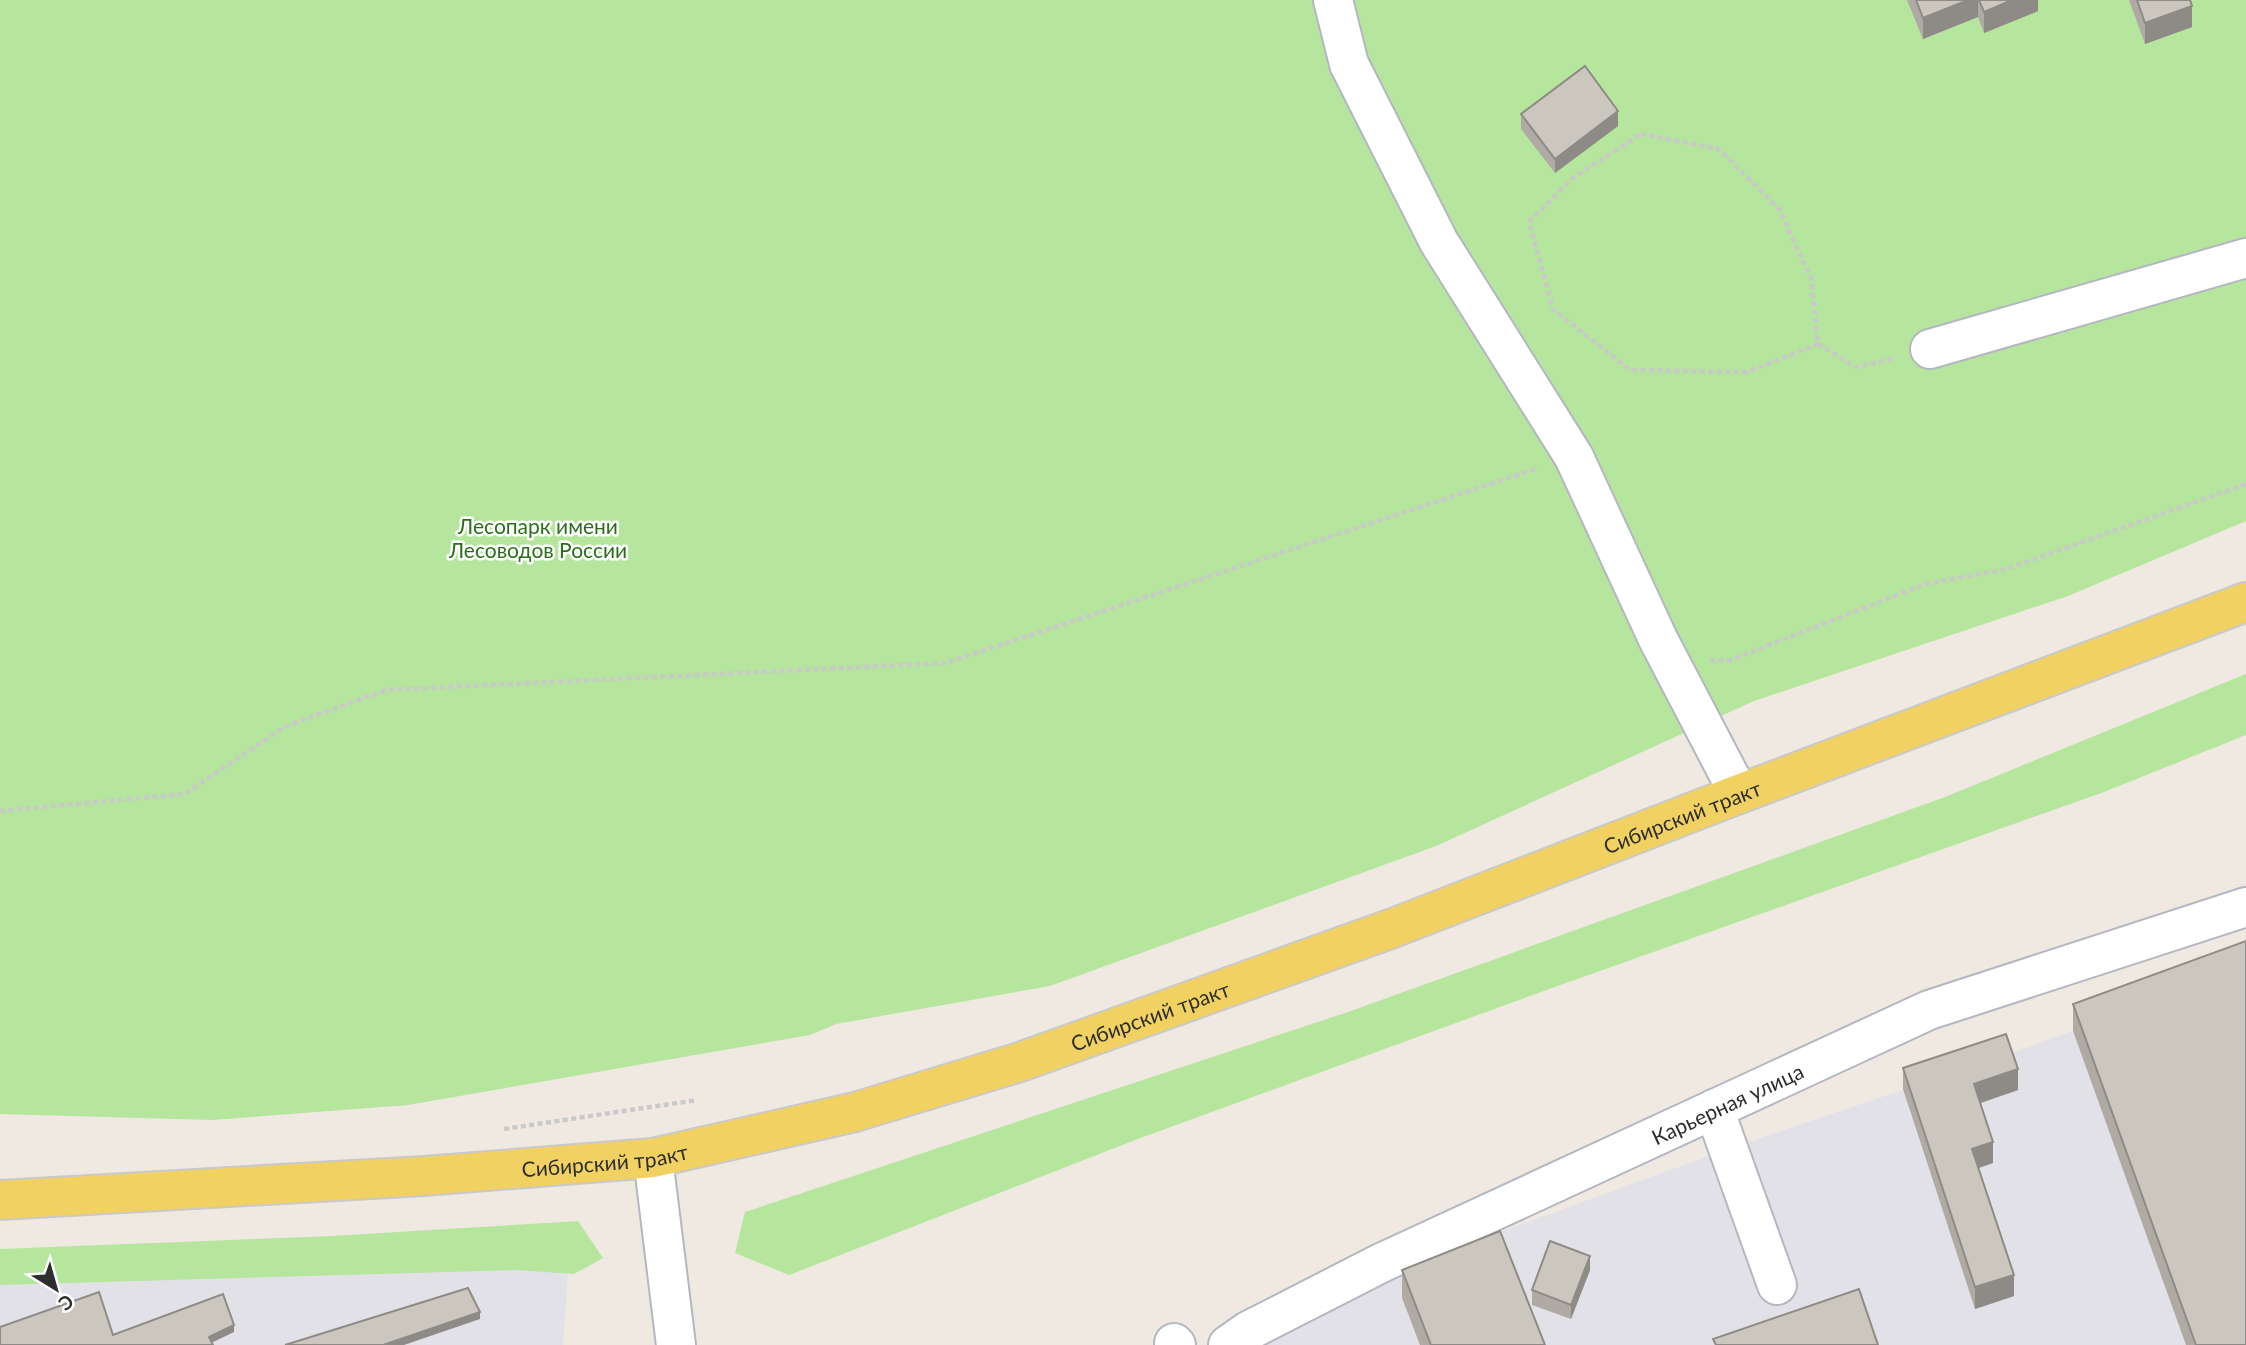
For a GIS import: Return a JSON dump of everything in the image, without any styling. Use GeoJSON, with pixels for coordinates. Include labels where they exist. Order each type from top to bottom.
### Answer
{"type":"FeatureCollection","features":[{"type":"Feature","properties":{"kind":"main road","name":"Сибирский тракт"},"geometry":{"type":"LineString","coordinates":[[0,1200],[410,1176],[653,1158],[855,1112],[1020,1062],[1393,928],[2246,602]]}},
{"type":"Feature","properties":{"kind":"street"},"geometry":{"type":"LineString","coordinates":[[1333,0],[1349,64],[1439,242],[1574,457],[1658,639],[1739,794]]}},
{"type":"Feature","properties":{"kind":"street"},"geometry":{"type":"LineString","coordinates":[[1930,349],[2246,258]]}},
{"type":"Feature","properties":{"kind":"street","name":"Карьерная улица"},"geometry":{"type":"LineString","coordinates":[[1227,1345],[1248,1331],[1381,1263],[1929,1010],[2246,907]]}},
{"type":"Feature","properties":{"kind":"street"},"geometry":{"type":"LineString","coordinates":[[1714,1109],[1777,1285]]}},
{"type":"Feature","properties":{"kind":"street"},"geometry":{"type":"LineString","coordinates":[[653,1158],[676,1345]]}},
{"type":"Feature","properties":{"kind":"path"},"geometry":{"type":"LineString","coordinates":[[1641,134],[1719,149],[1779,209],[1811,279],[1818,344],[1748,372],[1630,370],[1553,309],[1529,222],[1573,178],[1641,134]]}},
{"type":"Feature","properties":{"kind":"path"},"geometry":{"type":"LineString","coordinates":[[1818,344],[1856,368],[1930,349]]}},
{"type":"Feature","properties":{"kind":"path"},"geometry":{"type":"LineString","coordinates":[[0,811],[184,794],[286,726],[386,690],[945,663],[1574,457]]}},
{"type":"Feature","properties":{"kind":"path"},"geometry":{"type":"LineString","coordinates":[[1658,639],[1690,663],[1731,660],[1925,584],[2006,569],[2246,484]]}},
{"type":"Feature","properties":{"kind":"path"},"geometry":{"type":"LineString","coordinates":[[504,1129],[697,1100]]}},
{"type":"Feature","properties":{"kind":"shaded area"},"geometry":{"type":"Polygon","coordinates":[[[2246,968],[2246,1345],[1264,1345],[1270,1338],[1376,1277],[1728,1149],[2006,1055],[2246,968]]]}},
{"type":"Feature","properties":{"kind":"shaded area"},"geometry":{"type":"Polygon","coordinates":[[[570,1244],[563,1345],[0,1345],[0,1265],[570,1244]]]}},
{"type":"Feature","properties":{"kind":"green space","name":"Лесопарк имени Лесоводов России"},"geometry":{"type":"Polygon","coordinates":[[[0,0],[2246,0],[2246,521],[2068,596],[1754,701],[1436,846],[1050,986],[836,1024],[810,1035],[408,1105],[212,1120],[0,1114],[0,0]]]}},
{"type":"Feature","properties":{"kind":"green space"},"geometry":{"type":"Polygon","coordinates":[[[2246,674],[2246,735],[2104,792],[1552,988],[1135,1140],[789,1275],[735,1253],[745,1212],[1348,1012],[1945,797],[2246,674]]]}},
{"type":"Feature","properties":{"kind":"green space"},"geometry":{"type":"Polygon","coordinates":[[[578,1221],[603,1258],[574,1274],[516,1270],[0,1285],[0,1249],[332,1236],[578,1221]]]}},
{"type":"Feature","properties":{"kind":"building"},"geometry":{"type":"Polygon","coordinates":[[[1916,0],[1968,0],[1923,18],[1916,0]]]}},
{"type":"Feature","properties":{"kind":"building"},"geometry":{"type":"Polygon","coordinates":[[[1979,0],[2012,0],[1984,12],[1979,0]]]}},
{"type":"Feature","properties":{"kind":"building"},"geometry":{"type":"Polygon","coordinates":[[[2137,0],[2190,0],[2192,6],[2145,23],[2137,0]]]}},
{"type":"Feature","properties":{"kind":"building"},"geometry":{"type":"Polygon","coordinates":[[[1585,66],[1618,111],[1555,159],[1521,114],[1585,66]]]}},
{"type":"Feature","properties":{"kind":"building"},"geometry":{"type":"Polygon","coordinates":[[[2246,941],[2246,1345],[2196,1345],[2073,1004],[2246,941]]]}},
{"type":"Feature","properties":{"kind":"building"},"geometry":{"type":"Polygon","coordinates":[[[2006,1034],[2018,1069],[1974,1084],[1993,1142],[1972,1149],[2014,1275],[1975,1287],[1903,1068],[2006,1034]]]}},
{"type":"Feature","properties":{"kind":"building"},"geometry":{"type":"Polygon","coordinates":[[[1500,1231],[1545,1345],[1431,1345],[1402,1270],[1500,1231]]]}},
{"type":"Feature","properties":{"kind":"building"},"geometry":{"type":"Polygon","coordinates":[[[1550,1241],[1590,1256],[1571,1305],[1532,1290],[1550,1241]]]}},
{"type":"Feature","properties":{"kind":"building"},"geometry":{"type":"Polygon","coordinates":[[[468,1288],[480,1312],[383,1345],[285,1345],[468,1288]]]}},
{"type":"Feature","properties":{"kind":"building"},"geometry":{"type":"Polygon","coordinates":[[[1859,1289],[1878,1345],[1716,1345],[1713,1339],[1859,1289]]]}},
{"type":"Feature","properties":{"kind":"building"},"geometry":{"type":"Polygon","coordinates":[[[99,1292],[113,1335],[223,1294],[234,1325],[209,1337],[213,1345],[0,1345],[0,1327],[99,1292]]]}}]}
